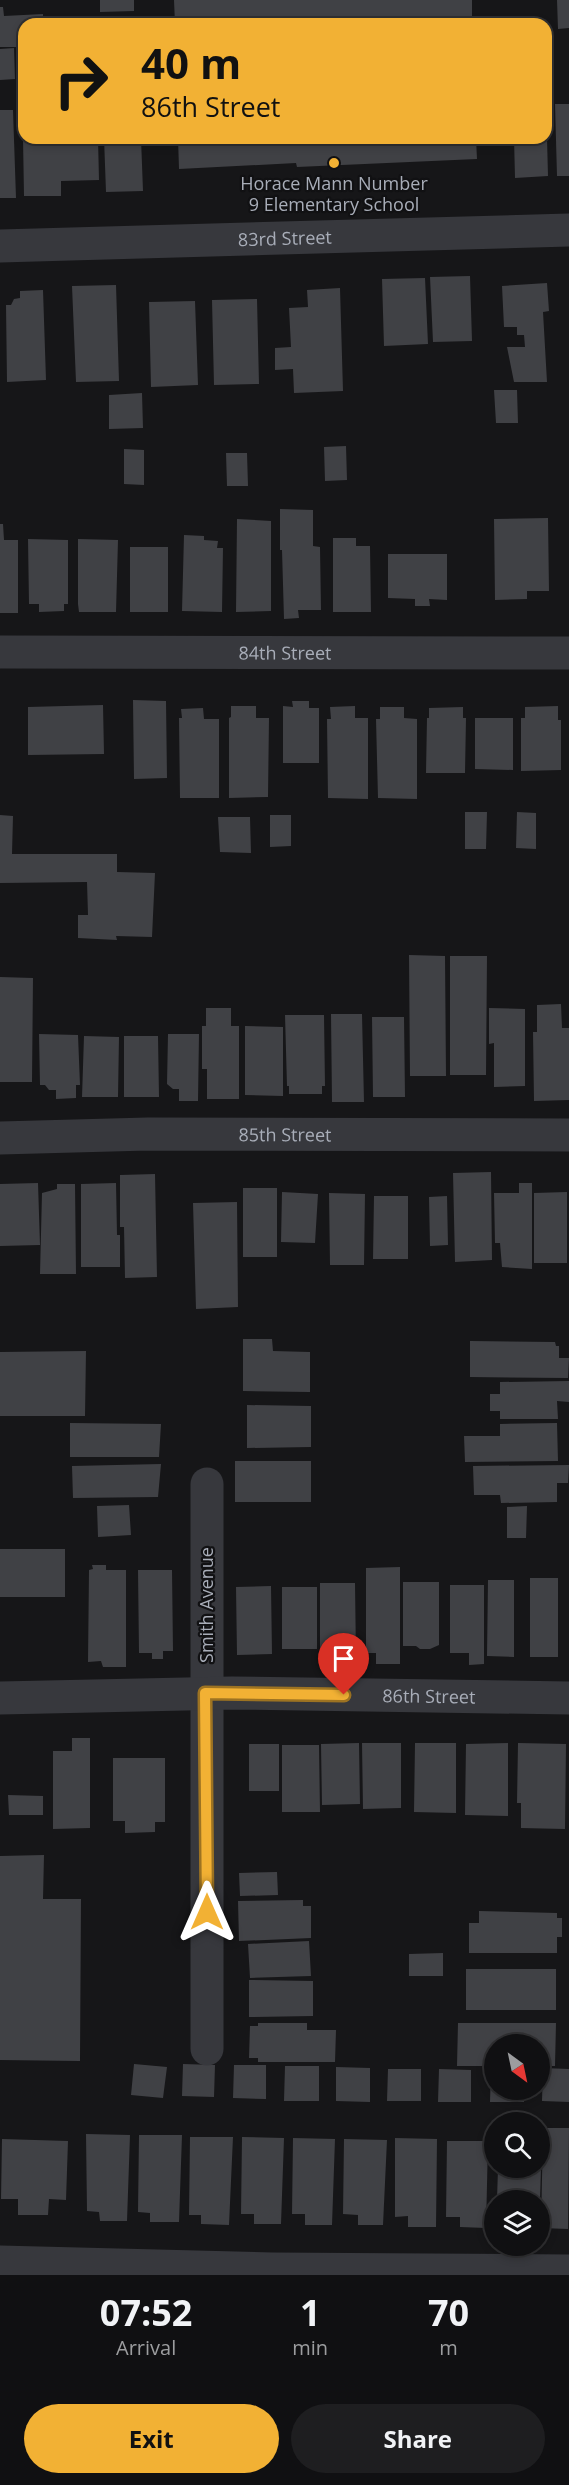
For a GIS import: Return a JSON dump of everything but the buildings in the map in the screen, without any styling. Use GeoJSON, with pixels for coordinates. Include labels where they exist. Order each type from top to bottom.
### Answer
{"type":"FeatureCollection","features":[{"type":"Feature","properties":{"kind":"street","name":"83rd Street"},"geometry":{"type":"LineString","coordinates":[[0,246],[569,230]]}},
{"type":"Feature","properties":{"kind":"street","name":"84th Street"},"geometry":{"type":"LineString","coordinates":[[0,652],[569,652]]}},
{"type":"Feature","properties":{"kind":"street","name":"85th Street"},"geometry":{"type":"LineString","coordinates":[[0,1138],[148,1134],[569,1135]]}},
{"type":"Feature","properties":{"kind":"street","name":"Smith Avenue"},"geometry":{"type":"LineString","coordinates":[[207,1484],[205,1693],[207,2049]]}},
{"type":"Feature","properties":{"kind":"street","name":"86th Street"},"geometry":{"type":"LineString","coordinates":[[0,1698],[205,1693],[569,1698]]}},
{"type":"Feature","properties":{"kind":"street"},"geometry":{"type":"LineString","coordinates":[[0,2262],[272,2269],[569,2271]]}},
{"type":"Feature","properties":{"kind":"place","name":"Horace Mann Number 9 Elementary School"},"geometry":{"type":"Point","coordinates":[334,163]}},
{"type":"Feature","properties":{"kind":"route"},"geometry":{"type":"LineString","coordinates":[[207,1912],[205,1693],[344,1695]]}}]}
